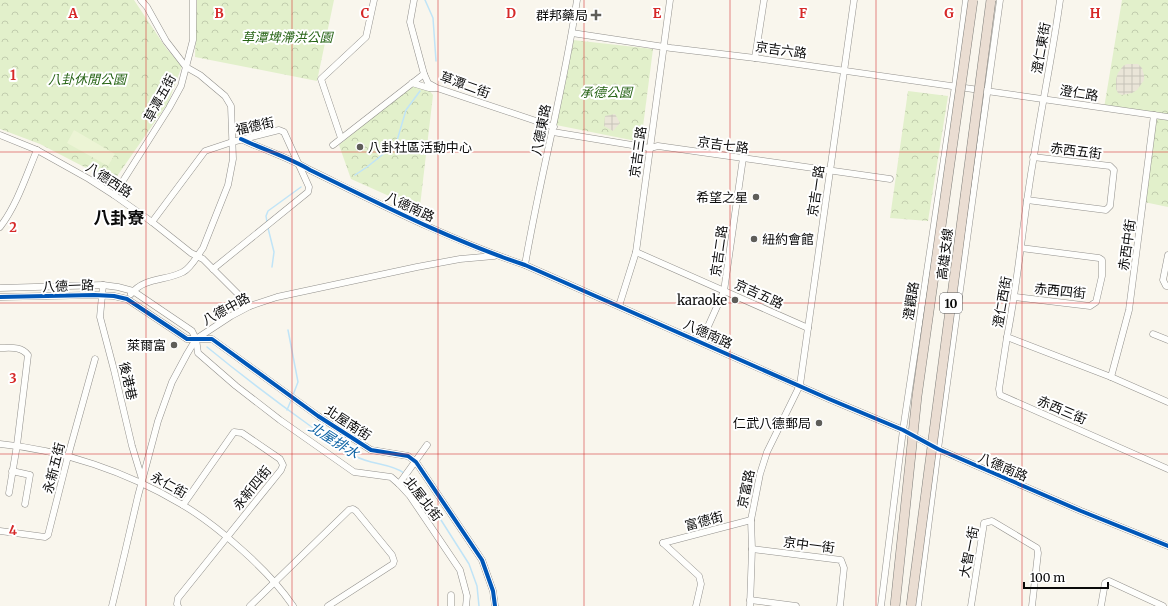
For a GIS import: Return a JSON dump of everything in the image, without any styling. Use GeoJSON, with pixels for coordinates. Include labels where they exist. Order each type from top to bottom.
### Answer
{"type":"FeatureCollection","features":[{"type":"Feature","properties":{"kind":"highway","name":"高雄支線"},"geometry":{"type":"LineString","coordinates":[[895,606],[916,396],[973,0]]}},
{"type":"Feature","properties":{"kind":"highway","name":"高雄支線"},"geometry":{"type":"LineString","coordinates":[[912,606],[991,0]]}},
{"type":"Feature","properties":{"kind":"street"},"geometry":{"type":"LineString","coordinates":[[127,299],[133,291],[146,283],[182,273],[198,256],[203,248],[228,185],[233,159],[230,106],[225,96],[200,75],[186,67],[166,41],[147,7],[141,0]]}},
{"type":"Feature","properties":{"kind":"street","name":"草潭五街"},"geometry":{"type":"LineString","coordinates":[[114,194],[169,108],[181,86],[193,40],[193,0]]}},
{"type":"Feature","properties":{"kind":"street"},"geometry":{"type":"LineString","coordinates":[[341,138],[321,80],[366,37],[374,0]]}},
{"type":"Feature","properties":{"kind":"street","name":"草潭二街"},"geometry":{"type":"LineString","coordinates":[[414,0],[410,22],[424,74],[428,83],[437,88],[554,129]]}},
{"type":"Feature","properties":{"kind":"street","name":"八德東路"},"geometry":{"type":"LineString","coordinates":[[525,265],[554,129],[577,0]]}},
{"type":"Feature","properties":{"kind":"street","name":"京吉三路"},"geometry":{"type":"LineString","coordinates":[[619,306],[636,252],[670,0]]}},
{"type":"Feature","properties":{"kind":"street"},"geometry":{"type":"LineString","coordinates":[[755,58],[764,0]]}},
{"type":"Feature","properties":{"kind":"street","name":"京吉一路"},"geometry":{"type":"LineString","coordinates":[[800,385],[854,0]]}},
{"type":"Feature","properties":{"kind":"street","name":"澄觀路"},"geometry":{"type":"LineString","coordinates":[[881,606],[903,430],[955,86],[966,0]]}},
{"type":"Feature","properties":{"kind":"street"},"geometry":{"type":"LineString","coordinates":[[918,606],[938,449],[966,254],[986,90],[1000,0]]}},
{"type":"Feature","properties":{"kind":"street","name":"澄仁東街"},"geometry":{"type":"LineString","coordinates":[[1044,99],[1060,0]]}},
{"type":"Feature","properties":{"kind":"street","name":"京吉六路"},"geometry":{"type":"LineString","coordinates":[[572,33],[986,90]]}},
{"type":"Feature","properties":{"kind":"street"},"geometry":{"type":"LineString","coordinates":[[332,145],[424,74]]}},
{"type":"Feature","properties":{"kind":"street"},"geometry":{"type":"LineString","coordinates":[[412,82],[429,88],[437,88]]}},
{"type":"Feature","properties":{"kind":"street","name":"澄仁路"},"geometry":{"type":"LineString","coordinates":[[986,90],[1168,116]]}},
{"type":"Feature","properties":{"kind":"street","name":"澄仁西街"},"geometry":{"type":"LineString","coordinates":[[1044,99],[1034,157],[1015,297],[1007,337],[1111,377],[1168,402]]}},
{"type":"Feature","properties":{"kind":"street","name":"赤西中街"},"geometry":{"type":"LineString","coordinates":[[1111,377],[1129,310],[1154,115]]}},
{"type":"Feature","properties":{"kind":"street","name":"京吉七路"},"geometry":{"type":"LineString","coordinates":[[554,129],[650,148],[658,146],[890,179]]}},
{"type":"Feature","properties":{"kind":"street","name":"福德街"},"geometry":{"type":"LineString","coordinates":[[152,222],[205,150],[280,130],[284,132],[309,187],[306,194],[213,269]]}},
{"type":"Feature","properties":{"kind":"street","name":"八德西路"},"geometry":{"type":"LineString","coordinates":[[0,135],[37,150],[114,194],[152,222],[191,254],[198,256],[250,306]]}},
{"type":"Feature","properties":{"kind":"street","name":"八德南路"},"geometry":{"type":"LineString","coordinates":[[241,140],[274,152],[426,226],[497,256],[525,265],[903,430],[938,449],[1081,511],[1168,546]]}},
{"type":"Feature","properties":{"kind":"street"},"geometry":{"type":"LineString","coordinates":[[0,227],[8,217],[37,150]]}},
{"type":"Feature","properties":{"kind":"street","name":"赤西五街"},"geometry":{"type":"LineString","coordinates":[[1028,200],[1106,210],[1110,206],[1114,170],[1110,166],[1034,157]]}},
{"type":"Feature","properties":{"kind":"street","name":"京吉二路"},"geometry":{"type":"LineString","coordinates":[[701,342],[724,291],[743,158]]}},
{"type":"Feature","properties":{"kind":"street","name":"赤西四街"},"geometry":{"type":"LineString","coordinates":[[1015,297],[1090,306],[1096,302],[1102,276],[1102,260],[1099,258],[1021,248]]}},
{"type":"Feature","properties":{"kind":"street","name":"京吉五路"},"geometry":{"type":"LineString","coordinates":[[636,252],[808,328]]}},
{"type":"Feature","properties":{"kind":"street"},"geometry":{"type":"LineString","coordinates":[[1168,255],[1164,280],[1166,286],[1168,286]]}},
{"type":"Feature","properties":{"kind":"street","name":"八德中路"},"geometry":{"type":"LineString","coordinates":[[112,606],[158,421],[167,393],[196,339],[231,316],[250,306],[277,297],[417,267],[460,259],[497,256]]}},
{"type":"Feature","properties":{"kind":"street","name":"八德一路"},"geometry":{"type":"LineString","coordinates":[[0,288],[103,285],[118,287],[133,291],[192,331],[196,339],[187,339],[127,299],[102,295],[0,297]]}},
{"type":"Feature","properties":{"kind":"street","name":"後港巷"},"geometry":{"type":"LineString","coordinates":[[103,285],[100,317],[142,482]]}},
{"type":"Feature","properties":{"kind":"street"},"geometry":{"type":"LineString","coordinates":[[1153,334],[1168,340]]}},
{"type":"Feature","properties":{"kind":"street","name":"赤西三街"},"geometry":{"type":"LineString","coordinates":[[1007,337],[999,389],[1000,395],[1168,469]]}},
{"type":"Feature","properties":{"kind":"street","name":"北屋南街"},"geometry":{"type":"LineString","coordinates":[[196,339],[212,339],[306,408],[371,450],[408,456],[414,464]]}},
{"type":"Feature","properties":{"kind":"street","name":"北屋北街"},"geometry":{"type":"LineString","coordinates":[[196,339],[198,353],[236,386],[354,472],[391,477],[401,482],[460,570],[467,596],[466,606]]}},
{"type":"Feature","properties":{"kind":"street"},"geometry":{"type":"LineString","coordinates":[[0,348],[20,349],[28,355],[17,445],[9,493]]}},
{"type":"Feature","properties":{"kind":"street","name":"永新五街"},"geometry":{"type":"LineString","coordinates":[[0,531],[45,537],[48,535],[95,359]]}},
{"type":"Feature","properties":{"kind":"street","name":"京富路"},"geometry":{"type":"LineString","coordinates":[[750,603],[752,549],[751,520],[760,474],[767,452],[800,385]]}},
{"type":"Feature","properties":{"kind":"street","name":"永新四街"},"geometry":{"type":"LineString","coordinates":[[178,606],[178,598],[281,470],[283,465],[280,459],[242,433],[234,432],[183,505]]}},
{"type":"Feature","properties":{"kind":"street","name":"永仁街"},"geometry":{"type":"LineString","coordinates":[[0,444],[17,445],[68,456],[142,482],[183,505],[227,537],[275,582],[293,606]]}},
{"type":"Feature","properties":{"kind":"street"},"geometry":{"type":"LineString","coordinates":[[401,482],[427,445]]}},
{"type":"Feature","properties":{"kind":"street"},"geometry":{"type":"LineString","coordinates":[[414,464],[482,560],[493,591],[495,606]]}},
{"type":"Feature","properties":{"kind":"street","name":"永新五街"},"geometry":{"type":"LineString","coordinates":[[12,471],[30,476],[25,504]]}},
{"type":"Feature","properties":{"kind":"street"},"geometry":{"type":"LineString","coordinates":[[250,606],[349,510],[353,509],[392,555],[394,561],[393,564],[328,606]]}},
{"type":"Feature","properties":{"kind":"street","name":"富德街"},"geometry":{"type":"LineString","coordinates":[[696,606],[701,584],[699,576],[663,543],[751,520]]}},
{"type":"Feature","properties":{"kind":"street","name":"大智一街"},"geometry":{"type":"LineString","coordinates":[[971,606],[984,523],[992,521],[1037,548],[1038,553],[1032,606]]}},
{"type":"Feature","properties":{"kind":"street","name":"京中一街"},"geometry":{"type":"LineString","coordinates":[[752,549],[841,560],[844,568],[840,606]]}},
{"type":"Feature","properties":{"kind":"street"},"geometry":{"type":"LineString","coordinates":[[1102,606],[1105,583],[1109,581],[1163,606]]}},
{"type":"Feature","properties":{"kind":"street"},"geometry":{"type":"LineString","coordinates":[[451,595],[451,606]]}},
{"type":"Feature","properties":{"kind":"street"},"geometry":{"type":"LineString","coordinates":[[750,603],[796,606]]}},
{"type":"Feature","properties":{"kind":"green space","name":"八卦休閒公園"},"geometry":{"type":"Polygon","coordinates":[[[0,0],[134,0],[166,48],[182,66],[168,103],[113,182],[40,144],[0,129],[0,0]]]}},
{"type":"Feature","properties":{"kind":"green space","name":"草潭埤滯洪公園"},"geometry":{"type":"Polygon","coordinates":[[[197,0],[334,0],[317,81],[195,57],[197,0]]]}},
{"type":"Feature","properties":{"kind":"green space"},"geometry":{"type":"Polygon","coordinates":[[[1122,0],[1168,0],[1168,207],[1144,202],[1154,115],[1104,108],[1122,0]]]}},
{"type":"Feature","properties":{"kind":"green space","name":"承德公園"},"geometry":{"type":"Polygon","coordinates":[[[573,40],[653,49],[641,142],[556,125],[573,40]]]}},
{"type":"Feature","properties":{"kind":"green space"},"geometry":{"type":"Polygon","coordinates":[[[413,84],[429,90],[433,95],[420,206],[416,208],[351,179],[339,145],[413,84]]]}},
{"type":"Feature","properties":{"kind":"green space"},"geometry":{"type":"Polygon","coordinates":[[[908,91],[948,96],[928,221],[890,218],[908,91]]]}},
{"type":"Feature","properties":{"kind":"green space"},"geometry":{"type":"Polygon","coordinates":[[[74,130],[115,154],[108,166],[67,143],[74,130]]]}},
{"type":"Feature","properties":{"kind":"shaded area"},"geometry":{"type":"Polygon","coordinates":[[[1127,64],[1138,64],[1142,68],[1144,80],[1137,90],[1132,93],[1122,95],[1118,93],[1116,89],[1116,79],[1123,66],[1127,64]]]}},
{"type":"Feature","properties":{"kind":"shaded area"},"geometry":{"type":"Polygon","coordinates":[[[615,114],[620,123],[613,131],[604,126],[605,116],[615,114]]]}},
{"type":"Feature","properties":{"kind":"waterway","name":"北屋排水"},"geometry":{"type":"LineString","coordinates":[[425,0],[433,18],[436,61]]}},
{"type":"Feature","properties":{"kind":"waterway","name":"北屋排水"},"geometry":{"type":"LineString","coordinates":[[355,175],[396,144],[406,110],[420,91]]}},
{"type":"Feature","properties":{"kind":"waterway","name":"北屋排水"},"geometry":{"type":"LineString","coordinates":[[267,222],[266,216],[268,211],[301,187]]}},
{"type":"Feature","properties":{"kind":"waterway","name":"北屋排水"},"geometry":{"type":"LineString","coordinates":[[268,228],[274,252],[272,267]]}},
{"type":"Feature","properties":{"kind":"waterway","name":"北屋排水"},"geometry":{"type":"LineString","coordinates":[[288,330],[298,382],[293,395]]}},
{"type":"Feature","properties":{"kind":"waterway","name":"北屋排水"},"geometry":{"type":"LineString","coordinates":[[207,347],[270,396],[343,449],[361,459],[393,467],[404,473]]}},
{"type":"Feature","properties":{"kind":"waterway","name":"北屋排水"},"geometry":{"type":"LineString","coordinates":[[287,410],[292,398]]}},
{"type":"Feature","properties":{"kind":"waterway","name":"北屋排水"},"geometry":{"type":"LineString","coordinates":[[407,475],[412,479],[441,520],[469,564],[477,586],[479,606]]}},
{"type":"Feature","properties":{"kind":"cycle path"},"geometry":{"type":"LineString","coordinates":[[241,139],[293,161],[442,233],[525,265],[903,430],[938,449],[1081,511],[1168,546]]}},
{"type":"Feature","properties":{"kind":"cycle path"},"geometry":{"type":"LineString","coordinates":[[0,297],[94,295],[114,296],[127,299],[187,339],[212,339],[318,416],[371,450],[408,456],[416,462],[482,560],[493,591],[495,606]]}},
{"type":"Feature","properties":{"kind":"place","name":"群邦藥局"},"geometry":{"type":"Point","coordinates":[596,15]}},
{"type":"Feature","properties":{"kind":"place","name":"八卦社區活動中心"},"geometry":{"type":"Point","coordinates":[360,147]}},
{"type":"Feature","properties":{"kind":"place","name":"希望之星"},"geometry":{"type":"Point","coordinates":[756,197]}},
{"type":"Feature","properties":{"kind":"place","name":"紐約會館"},"geometry":{"type":"Point","coordinates":[754,239]}},
{"type":"Feature","properties":{"kind":"place","name":"karaoke"},"geometry":{"type":"Point","coordinates":[735,300]}},
{"type":"Feature","properties":{"kind":"place","name":"萊爾富"},"geometry":{"type":"Point","coordinates":[174,345]}},
{"type":"Feature","properties":{"kind":"place","name":"仁武八德郵局"},"geometry":{"type":"Point","coordinates":[819,423]}},
{"type":"Feature","properties":{"kind":"district","name":"八卦寮"},"geometry":{"type":"Point","coordinates":[119,218]}}]}
